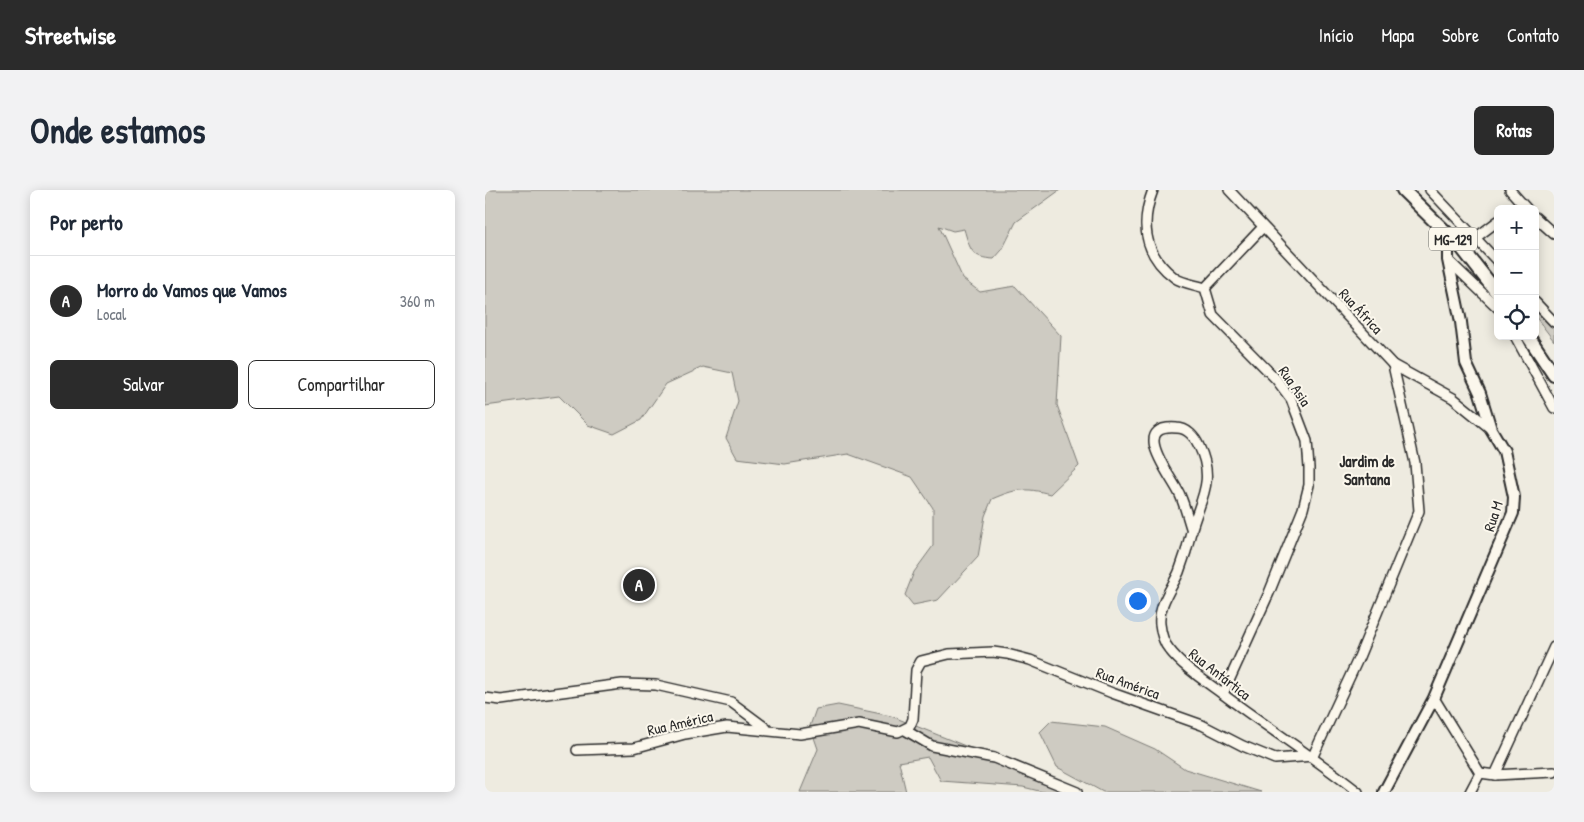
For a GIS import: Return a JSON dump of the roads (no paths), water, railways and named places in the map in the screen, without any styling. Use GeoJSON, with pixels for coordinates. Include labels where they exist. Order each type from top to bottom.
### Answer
{"type":"FeatureCollection","features":[{"type":"Feature","properties":{"kind":"main road","name":"MG-129"},"geometry":{"type":"LineString","coordinates":[[1403,190],[1462,248],[1494,289]]}},
{"type":"Feature","properties":{"kind":"main road"},"geometry":{"type":"LineString","coordinates":[[1531,340],[1554,375]]}},
{"type":"Feature","properties":{"kind":"street"},"geometry":{"type":"LineString","coordinates":[[1153,190],[1145,214],[1148,239],[1153,252],[1176,279],[1205,288],[1263,227]]}},
{"type":"Feature","properties":{"kind":"street","name":"Rua África"},"geometry":{"type":"LineString","coordinates":[[1229,190],[1393,365],[1453,398],[1491,429]]}},
{"type":"Feature","properties":{"kind":"street"},"geometry":{"type":"LineString","coordinates":[[1431,190],[1494,258]]}},
{"type":"Feature","properties":{"kind":"street"},"geometry":{"type":"LineString","coordinates":[[1510,190],[1519,205]]}},
{"type":"Feature","properties":{"kind":"street"},"geometry":{"type":"LineString","coordinates":[[1539,221],[1554,234]]}},
{"type":"Feature","properties":{"kind":"street"},"geometry":{"type":"LineString","coordinates":[[1462,248],[1494,224]]}},
{"type":"Feature","properties":{"kind":"street","name":"Rua M"},"geometry":{"type":"LineString","coordinates":[[1384,792],[1434,698],[1513,513],[1514,497],[1504,452],[1491,429],[1480,393],[1466,363],[1461,322],[1447,260],[1448,234]]}},
{"type":"Feature","properties":{"kind":"street"},"geometry":{"type":"LineString","coordinates":[[1447,260],[1494,304]]}},
{"type":"Feature","properties":{"kind":"street","name":"Rua Asia"},"geometry":{"type":"LineString","coordinates":[[1205,288],[1213,315],[1276,379],[1291,399],[1307,441],[1309,468],[1309,485],[1303,509],[1269,593],[1223,694]]}},
{"type":"Feature","properties":{"kind":"street"},"geometry":{"type":"LineString","coordinates":[[1539,306],[1554,322]]}},
{"type":"Feature","properties":{"kind":"street"},"geometry":{"type":"LineString","coordinates":[[1517,340],[1554,408]]}},
{"type":"Feature","properties":{"kind":"street"},"geometry":{"type":"LineString","coordinates":[[1313,756],[1359,657],[1419,511],[1415,463],[1393,365]]}},
{"type":"Feature","properties":{"kind":"street","name":"Rua Antártica"},"geometry":{"type":"LineString","coordinates":[[1192,531],[1180,495],[1154,451],[1154,439],[1158,433],[1165,429],[1179,428],[1187,431],[1197,440],[1204,455],[1207,471],[1207,487],[1179,572],[1161,614],[1162,635],[1167,647],[1179,660],[1223,694],[1256,719],[1313,756],[1358,792]]}},
{"type":"Feature","properties":{"kind":"street"},"geometry":{"type":"LineString","coordinates":[[1495,775],[1554,647]]}},
{"type":"Feature","properties":{"kind":"street","name":"Rua América"},"geometry":{"type":"LineString","coordinates":[[577,750],[634,748],[711,728],[734,727],[768,729],[790,733],[810,733],[859,724],[890,731],[905,730],[910,726],[913,719],[916,670],[921,661],[949,654],[993,652],[1030,660],[1112,693],[1202,725],[1243,746],[1275,758],[1313,756]]}},
{"type":"Feature","properties":{"kind":"street"},"geometry":{"type":"LineString","coordinates":[[485,698],[501,700],[622,684],[656,685],[731,702],[768,729]]}},
{"type":"Feature","properties":{"kind":"street"},"geometry":{"type":"LineString","coordinates":[[1434,698],[1480,773]]}},
{"type":"Feature","properties":{"kind":"street"},"geometry":{"type":"LineString","coordinates":[[905,730],[931,746],[994,758],[1077,792]]}},
{"type":"Feature","properties":{"kind":"street"},"geometry":{"type":"LineString","coordinates":[[1480,773],[1495,775],[1554,772]]}},
{"type":"Feature","properties":{"kind":"street"},"geometry":{"type":"LineString","coordinates":[[1470,792],[1480,773]]}},
{"type":"Feature","properties":{"kind":"place","name":"Morro do Vamos que Vamos"},"geometry":{"type":"Point","coordinates":[639,585]}},
{"type":"Feature","properties":{"kind":"district","name":"Jardim de Santana"},"geometry":{"type":"Point","coordinates":[1367,470]}}]}
